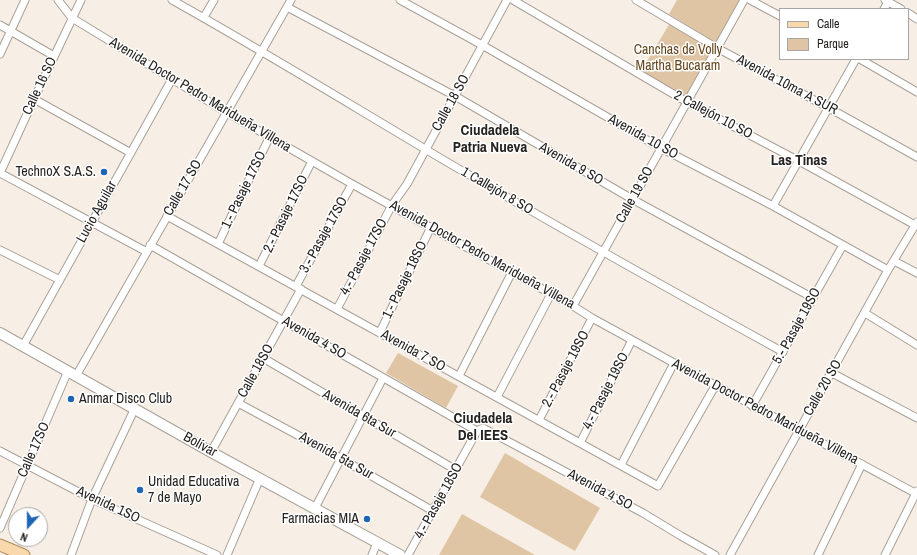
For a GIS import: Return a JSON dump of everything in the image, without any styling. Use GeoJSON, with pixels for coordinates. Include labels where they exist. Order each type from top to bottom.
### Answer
{"type":"FeatureCollection","features":[{"type":"Feature","properties":{"kind":"main road"},"geometry":{"type":"LineString","coordinates":[[0,545],[24,555]]}},
{"type":"Feature","properties":{"kind":"street"},"geometry":{"type":"LineString","coordinates":[[0,54],[25,0]]}},
{"type":"Feature","properties":{"kind":"street","name":"Avenida Doctor Pedro Maridueña Villena"},"geometry":{"type":"LineString","coordinates":[[58,0],[72,18],[226,112],[352,184],[715,386],[917,493]]}},
{"type":"Feature","properties":{"kind":"street","name":"Calle 16 SO"},"geometry":{"type":"LineString","coordinates":[[0,173],[81,0]]}},
{"type":"Feature","properties":{"kind":"street","name":"1 Callejón 8 SO"},"geometry":{"type":"LineString","coordinates":[[172,0],[204,17],[426,150],[602,252],[783,352]]}},
{"type":"Feature","properties":{"kind":"street"},"geometry":{"type":"LineString","coordinates":[[204,17],[214,0]]}},
{"type":"Feature","properties":{"kind":"street","name":"Calle 17 SO"},"geometry":{"type":"LineString","coordinates":[[72,374],[148,249],[291,0]]}},
{"type":"Feature","properties":{"kind":"street","name":"Avenida 10 SO"},"geometry":{"type":"LineString","coordinates":[[400,0],[482,45],[661,148],[773,206],[888,270]]}},
{"type":"Feature","properties":{"kind":"street","name":"Calle 18 SO"},"geometry":{"type":"LineString","coordinates":[[392,205],[407,184],[507,0]]}},
{"type":"Feature","properties":{"kind":"street","name":"2 Callejón 10 SO"},"geometry":{"type":"LineString","coordinates":[[513,0],[687,102],[916,223]]}},
{"type":"Feature","properties":{"kind":"street","name":"Avenida 10ma A SUR"},"geometry":{"type":"LineString","coordinates":[[636,0],[717,48],[917,157]]}},
{"type":"Feature","properties":{"kind":"street","name":"Calle 19 SO"},"geometry":{"type":"LineString","coordinates":[[573,306],[744,0]]}},
{"type":"Feature","properties":{"kind":"street"},"geometry":{"type":"LineString","coordinates":[[750,0],[779,15]]}},
{"type":"Feature","properties":{"kind":"street"},"geometry":{"type":"LineString","coordinates":[[886,1],[898,8]]}},
{"type":"Feature","properties":{"kind":"street","name":"Avenida 9 SO"},"geometry":{"type":"LineString","coordinates":[[287,7],[455,96],[632,199],[813,298]]}},
{"type":"Feature","properties":{"kind":"street"},"geometry":{"type":"LineString","coordinates":[[0,26],[54,56]]}},
{"type":"Feature","properties":{"kind":"street"},"geometry":{"type":"LineString","coordinates":[[773,206],[855,60]]}},
{"type":"Feature","properties":{"kind":"street"},"geometry":{"type":"LineString","coordinates":[[862,60],[917,92]]}},
{"type":"Feature","properties":{"kind":"street","name":"Lucio Aguilar"},"geometry":{"type":"LineString","coordinates":[[23,346],[172,79]]}},
{"type":"Feature","properties":{"kind":"street"},"geometry":{"type":"LineString","coordinates":[[34,99],[130,153]]}},
{"type":"Feature","properties":{"kind":"street","name":"1.- Pasaje 17SO"},"geometry":{"type":"LineString","coordinates":[[218,244],[270,136]]}},
{"type":"Feature","properties":{"kind":"street","name":"2.- Pasaje 17SO"},"geometry":{"type":"LineString","coordinates":[[259,266],[312,161]]}},
{"type":"Feature","properties":{"kind":"street","name":"Avenida 4 SO"},"geometry":{"type":"LineString","coordinates":[[0,173],[284,321],[383,378],[480,430],[636,509],[715,555]]}},
{"type":"Feature","properties":{"kind":"street","name":"3.- Pasaje 17SO"},"geometry":{"type":"LineString","coordinates":[[298,288],[352,184]]}},
{"type":"Feature","properties":{"kind":"street","name":"4.- Pasaje 17SO"},"geometry":{"type":"LineString","coordinates":[[337,309],[392,205]]}},
{"type":"Feature","properties":{"kind":"street","name":"Avenida 7 SO"},"geometry":{"type":"LineString","coordinates":[[167,216],[658,486],[715,386]]}},
{"type":"Feature","properties":{"kind":"street","name":"Calle 20 SO"},"geometry":{"type":"LineString","coordinates":[[730,555],[888,270],[916,223]]}},
{"type":"Feature","properties":{"kind":"street","name":"1.- Pasaje 18SO"},"geometry":{"type":"LineString","coordinates":[[380,332],[431,227]]}},
{"type":"Feature","properties":{"kind":"street","name":"5.- Pasaje 19SO"},"geometry":{"type":"LineString","coordinates":[[752,406],[842,245]]}},
{"type":"Feature","properties":{"kind":"street"},"geometry":{"type":"LineString","coordinates":[[0,250],[60,280]]}},
{"type":"Feature","properties":{"kind":"street"},"geometry":{"type":"LineString","coordinates":[[894,261],[917,273]]}},
{"type":"Feature","properties":{"kind":"street"},"geometry":{"type":"LineString","coordinates":[[459,376],[512,272]]}},
{"type":"Feature","properties":{"kind":"street","name":"Calle 18SO"},"geometry":{"type":"LineString","coordinates":[[211,452],[284,321],[298,288]]}},
{"type":"Feature","properties":{"kind":"street"},"geometry":{"type":"LineString","coordinates":[[497,397],[551,294]]}},
{"type":"Feature","properties":{"kind":"street"},"geometry":{"type":"LineString","coordinates":[[865,313],[917,345]]}},
{"type":"Feature","properties":{"kind":"street","name":"2.- Pasaje 19SO"},"geometry":{"type":"LineString","coordinates":[[539,420],[592,318]]}},
{"type":"Feature","properties":{"kind":"street","name":"Bolívar"},"geometry":{"type":"LineString","coordinates":[[0,333],[211,452],[400,555]]}},
{"type":"Feature","properties":{"kind":"street","name":"4.- Pasaje 19SO"},"geometry":{"type":"LineString","coordinates":[[580,442],[632,340]]}},
{"type":"Feature","properties":{"kind":"street","name":"Avenida 6ta Sur"},"geometry":{"type":"LineString","coordinates":[[263,358],[456,470]]}},
{"type":"Feature","properties":{"kind":"street"},"geometry":{"type":"LineString","coordinates":[[621,465],[674,363]]}},
{"type":"Feature","properties":{"kind":"street"},"geometry":{"type":"LineString","coordinates":[[832,373],[917,418]]}},
{"type":"Feature","properties":{"kind":"street","name":"Calle 17SO"},"geometry":{"type":"LineString","coordinates":[[0,528],[27,465],[72,374]]}},
{"type":"Feature","properties":{"kind":"street"},"geometry":{"type":"LineString","coordinates":[[314,508],[383,378]]}},
{"type":"Feature","properties":{"kind":"street","name":"Avenida 5ta Sur"},"geometry":{"type":"LineString","coordinates":[[238,403],[340,458],[433,511]]}},
{"type":"Feature","properties":{"kind":"street"},"geometry":{"type":"LineString","coordinates":[[71,555],[92,499],[135,408]]}},
{"type":"Feature","properties":{"kind":"street","name":"4.- Pasaje 18SO"},"geometry":{"type":"LineString","coordinates":[[408,555],[480,430]]}},
{"type":"Feature","properties":{"kind":"street","name":"Avenida 1SO"},"geometry":{"type":"LineString","coordinates":[[0,451],[92,499],[217,555]]}},
{"type":"Feature","properties":{"kind":"street"},"geometry":{"type":"LineString","coordinates":[[818,555],[862,464]]}},
{"type":"Feature","properties":{"kind":"street"},"geometry":{"type":"LineString","coordinates":[[227,555],[260,478]]}},
{"type":"Feature","properties":{"kind":"street"},"geometry":{"type":"LineString","coordinates":[[885,555],[917,493]]}},
{"type":"Feature","properties":{"kind":"street"},"geometry":{"type":"LineString","coordinates":[[372,555],[377,543]]}},
{"type":"Feature","properties":{"kind":"green space"},"geometry":{"type":"Polygon","coordinates":[[[677,0],[739,0],[716,43],[669,14],[677,0]]]}},
{"type":"Feature","properties":{"kind":"green space","name":"Canchas de Volly Martha Bucaram"},"geometry":{"type":"Polygon","coordinates":[[[670,23],[712,49],[686,96],[641,71],[670,23]]]}},
{"type":"Feature","properties":{"kind":"green space"},"geometry":{"type":"Polygon","coordinates":[[[398,353],[458,386],[446,408],[386,373],[398,353]]]}},
{"type":"Feature","properties":{"kind":"green space"},"geometry":{"type":"Polygon","coordinates":[[[505,453],[600,508],[575,551],[480,497],[505,453]]]}},
{"type":"Feature","properties":{"kind":"green space"},"geometry":{"type":"Polygon","coordinates":[[[462,514],[535,555],[439,555],[462,514]]]}},
{"type":"Feature","properties":{"kind":"place","name":"TechnoX S.A.S."},"geometry":{"type":"Point","coordinates":[104,172]}},
{"type":"Feature","properties":{"kind":"place","name":"Anmar Disco Club"},"geometry":{"type":"Point","coordinates":[71,399]}},
{"type":"Feature","properties":{"kind":"place","name":"Unidad Educativa 7 de Mayo"},"geometry":{"type":"Point","coordinates":[140,490]}},
{"type":"Feature","properties":{"kind":"place","name":"Farmacias MIA"},"geometry":{"type":"Point","coordinates":[367,519]}},
{"type":"Feature","properties":{"kind":"district","name":"Ciudadela Patria Nueva"},"geometry":{"type":"Point","coordinates":[490,140]}},
{"type":"Feature","properties":{"kind":"district","name":"Las Tinas"},"geometry":{"type":"Point","coordinates":[799,161]}},
{"type":"Feature","properties":{"kind":"district","name":"Ciudadela Del IEES"},"geometry":{"type":"Point","coordinates":[483,428]}}]}
